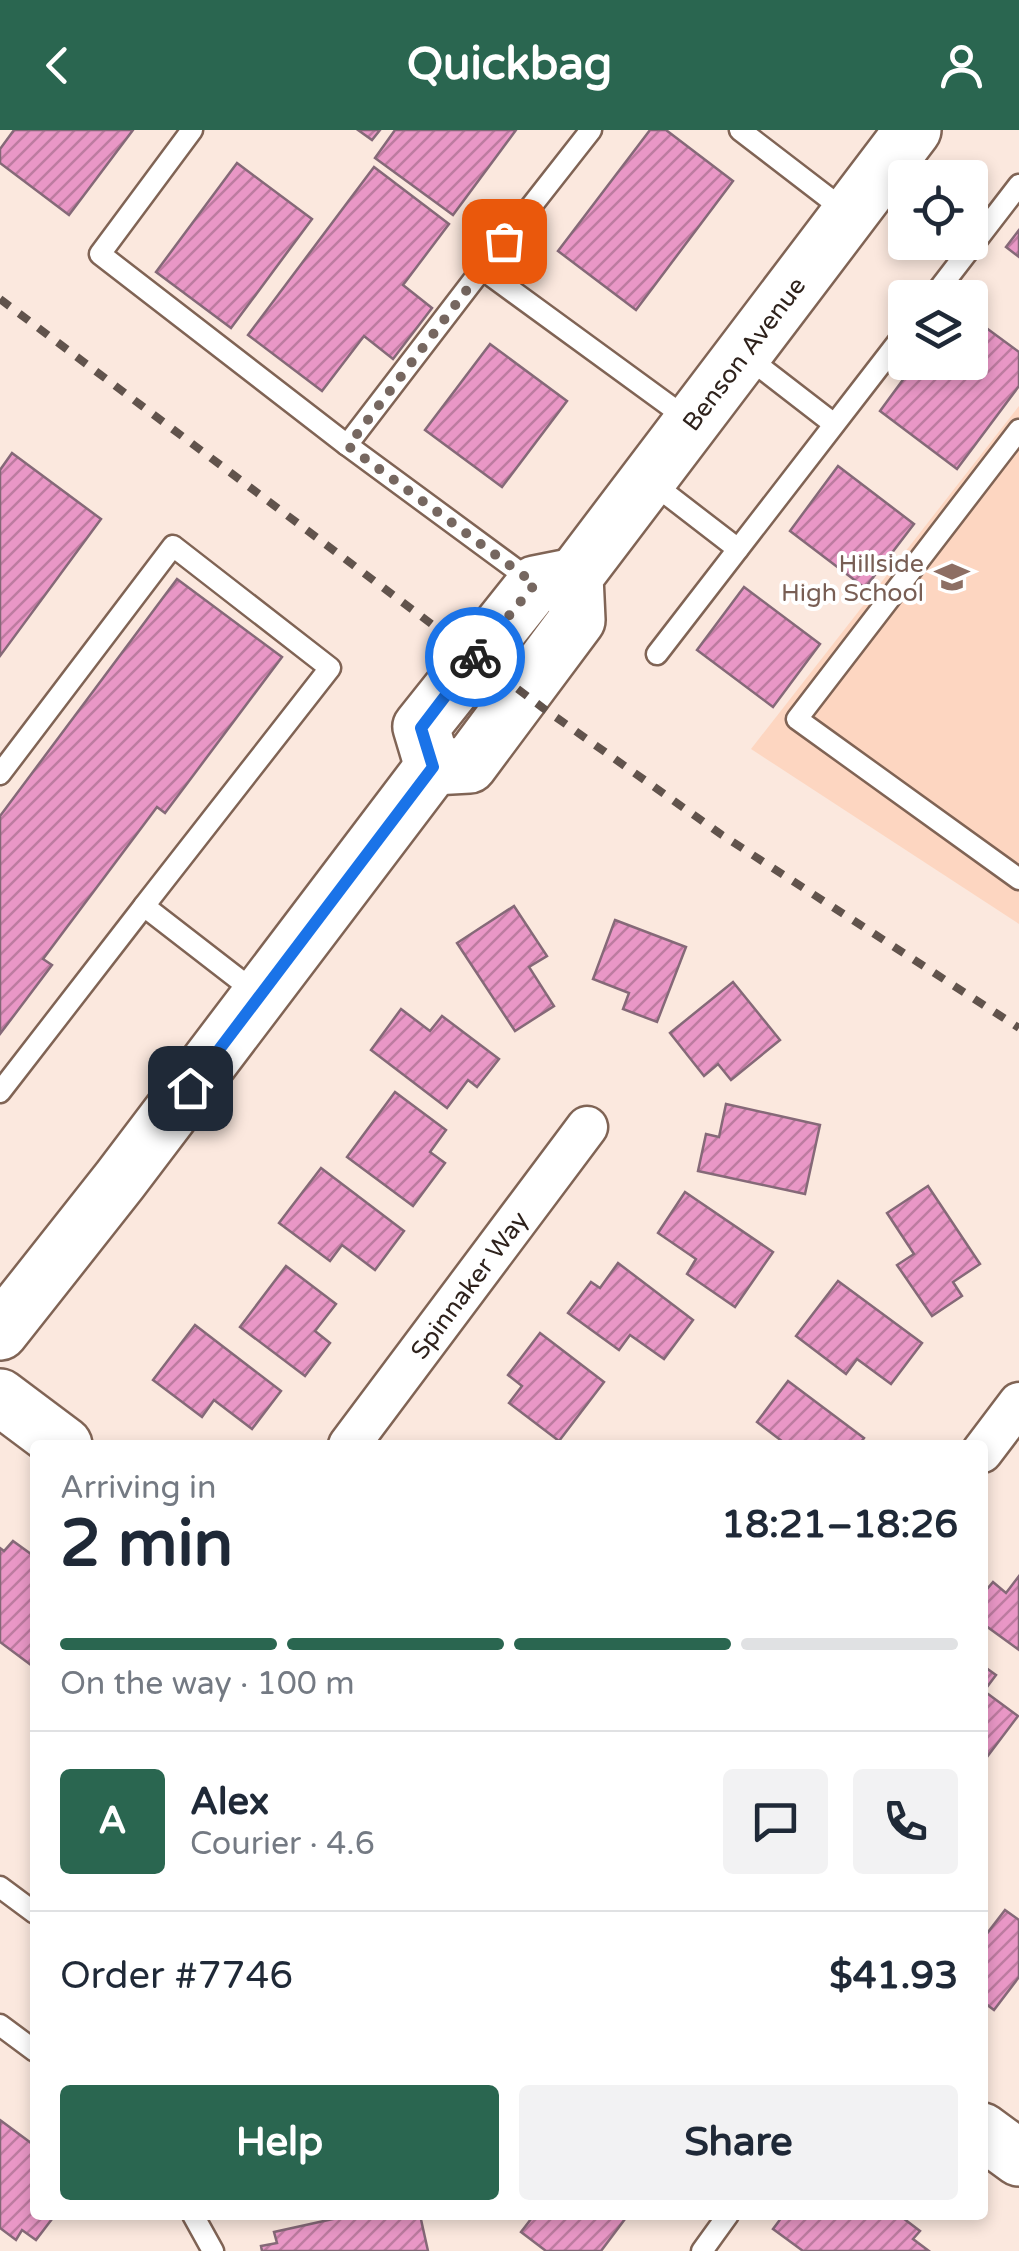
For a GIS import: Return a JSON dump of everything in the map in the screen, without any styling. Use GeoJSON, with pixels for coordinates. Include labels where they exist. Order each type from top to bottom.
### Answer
{"type":"FeatureCollection","features":[{"type":"Feature","properties":{"kind":"main road","name":"Benson Avenue"},"geometry":{"type":"LineString","coordinates":[[555,580],[649,480],[913,130]]}},
{"type":"Feature","properties":{"kind":"main road"},"geometry":{"type":"LineString","coordinates":[[0,1332],[433,767],[469,766],[577,620],[555,580]]}},
{"type":"Feature","properties":{"kind":"main road"},"geometry":{"type":"LineString","coordinates":[[0,1397],[57,1440]]}},
{"type":"Feature","properties":{"kind":"main road"},"geometry":{"type":"LineString","coordinates":[[988,2135],[1019,2158]]}},
{"type":"Feature","properties":{"kind":"street","name":"Spinnaker Way"},"geometry":{"type":"LineString","coordinates":[[353,1440],[587,1127]]}},
{"type":"Feature","properties":{"kind":"street"},"geometry":{"type":"LineString","coordinates":[[988,1444],[1019,1403]]}},
{"type":"Feature","properties":{"kind":"lane"},"geometry":{"type":"LineString","coordinates":[[192,130],[100,254],[348,446],[555,580]]}},
{"type":"Feature","properties":{"kind":"lane"},"geometry":{"type":"LineString","coordinates":[[348,446],[592,130]]}},
{"type":"Feature","properties":{"kind":"lane"},"geometry":{"type":"LineString","coordinates":[[740,130],[850,214]]}},
{"type":"Feature","properties":{"kind":"lane"},"geometry":{"type":"LineString","coordinates":[[946,280],[1019,185]]}},
{"type":"Feature","properties":{"kind":"lane"},"geometry":{"type":"LineString","coordinates":[[482,269],[692,423]]}},
{"type":"Feature","properties":{"kind":"lane"},"geometry":{"type":"LineString","coordinates":[[744,354],[834,424]]}},
{"type":"Feature","properties":{"kind":"lane"},"geometry":{"type":"LineString","coordinates":[[656,654],[888,355]]}},
{"type":"Feature","properties":{"kind":"lane"},"geometry":{"type":"LineString","coordinates":[[1019,430],[797,719],[1019,878]]}},
{"type":"Feature","properties":{"kind":"lane"},"geometry":{"type":"LineString","coordinates":[[649,480],[738,549]]}},
{"type":"Feature","properties":{"kind":"lane"},"geometry":{"type":"LineString","coordinates":[[0,774],[173,546],[330,668],[0,1092]]}},
{"type":"Feature","properties":{"kind":"lane"},"geometry":{"type":"LineString","coordinates":[[144,906],[260,996]]}},
{"type":"Feature","properties":{"kind":"lane"},"geometry":{"type":"LineString","coordinates":[[0,1887],[30,1909]]}},
{"type":"Feature","properties":{"kind":"lane"},"geometry":{"type":"LineString","coordinates":[[0,2025],[30,2047]]}},
{"type":"Feature","properties":{"kind":"lane"},"geometry":{"type":"LineString","coordinates":[[195,2220],[213,2251]]}},
{"type":"Feature","properties":{"kind":"lane"},"geometry":{"type":"LineString","coordinates":[[702,2251],[724,2220]]}},
{"type":"Feature","properties":{"kind":"shaded area","name":"Hillside High School"},"geometry":{"type":"Polygon","coordinates":[[[1019,406],[1019,924],[751,749],[1019,406]]]}},
{"type":"Feature","properties":{"kind":"building"},"geometry":{"type":"Polygon","coordinates":[[[14,130],[133,130],[69,215],[0,163],[0,149],[14,130]]]}},
{"type":"Feature","properties":{"kind":"building"},"geometry":{"type":"Polygon","coordinates":[[[358,130],[380,130],[372,140],[358,130]]]}},
{"type":"Feature","properties":{"kind":"building"},"geometry":{"type":"Polygon","coordinates":[[[395,130],[516,130],[453,215],[375,158],[395,130]]]}},
{"type":"Feature","properties":{"kind":"building"},"geometry":{"type":"Polygon","coordinates":[[[650,130],[666,130],[733,181],[636,310],[558,251],[650,130]]]}},
{"type":"Feature","properties":{"kind":"building"},"geometry":{"type":"Polygon","coordinates":[[[237,163],[312,219],[231,328],[156,272],[237,163]]]}},
{"type":"Feature","properties":{"kind":"building"},"geometry":{"type":"Polygon","coordinates":[[[374,167],[449,224],[403,285],[432,308],[393,359],[364,336],[322,391],[248,335],[374,167]]]}},
{"type":"Feature","properties":{"kind":"building"},"geometry":{"type":"Polygon","coordinates":[[[1019,230],[1019,257],[1006,247],[1019,230]]]}},
{"type":"Feature","properties":{"kind":"building"},"geometry":{"type":"Polygon","coordinates":[[[988,329],[1019,352],[1019,386],[957,469],[880,411],[903,380],[988,380],[988,329]]]}},
{"type":"Feature","properties":{"kind":"building"},"geometry":{"type":"Polygon","coordinates":[[[490,344],[567,401],[502,487],[425,430],[490,344]]]}},
{"type":"Feature","properties":{"kind":"building"},"geometry":{"type":"Polygon","coordinates":[[[12,453],[101,519],[0,656],[0,470],[12,453]]]}},
{"type":"Feature","properties":{"kind":"building"},"geometry":{"type":"Polygon","coordinates":[[[838,466],[914,524],[865,588],[790,531],[838,466]]]}},
{"type":"Feature","properties":{"kind":"building"},"geometry":{"type":"Polygon","coordinates":[[[177,579],[282,657],[165,813],[157,807],[43,959],[52,965],[0,1034],[0,816],[177,579]]]}},
{"type":"Feature","properties":{"kind":"building"},"geometry":{"type":"Polygon","coordinates":[[[744,587],[820,644],[773,707],[697,650],[744,587]]]}},
{"type":"Feature","properties":{"kind":"building"},"geometry":{"type":"Polygon","coordinates":[[[514,906],[547,956],[529,967],[554,1006],[515,1031],[457,943],[514,906]]]}},
{"type":"Feature","properties":{"kind":"building"},"geometry":{"type":"Polygon","coordinates":[[[615,920],[686,947],[657,1022],[623,1009],[629,993],[593,979],[615,920]]]}},
{"type":"Feature","properties":{"kind":"building"},"geometry":{"type":"Polygon","coordinates":[[[733,982],[780,1040],[731,1080],[718,1064],[704,1076],[670,1033],[733,982]]]}},
{"type":"Feature","properties":{"kind":"building"},"geometry":{"type":"Polygon","coordinates":[[[401,1009],[430,1031],[442,1016],[499,1059],[477,1087],[468,1080],[447,1108],[371,1050],[401,1009]]]}},
{"type":"Feature","properties":{"kind":"building"},"geometry":{"type":"Polygon","coordinates":[[[395,1092],[446,1130],[430,1152],[445,1163],[413,1206],[347,1157],[395,1092]]]}},
{"type":"Feature","properties":{"kind":"building"},"geometry":{"type":"Polygon","coordinates":[[[726,1104],[820,1125],[805,1194],[698,1171],[706,1134],[719,1137],[726,1104]]]}},
{"type":"Feature","properties":{"kind":"building"},"geometry":{"type":"Polygon","coordinates":[[[321,1168],[404,1231],[375,1270],[342,1245],[330,1261],[279,1223],[321,1168]]]}},
{"type":"Feature","properties":{"kind":"building"},"geometry":{"type":"Polygon","coordinates":[[[928,1186],[980,1264],[953,1282],[962,1296],[932,1316],[897,1265],[914,1254],[887,1213],[928,1186]]]}},
{"type":"Feature","properties":{"kind":"building"},"geometry":{"type":"Polygon","coordinates":[[[685,1192],[773,1252],[735,1307],[687,1274],[696,1259],[658,1233],[685,1192]]]}},
{"type":"Feature","properties":{"kind":"building"},"geometry":{"type":"Polygon","coordinates":[[[618,1263],[693,1320],[664,1359],[630,1335],[619,1350],[568,1313],[591,1282],[600,1288],[618,1263]]]}},
{"type":"Feature","properties":{"kind":"building"},"geometry":{"type":"Polygon","coordinates":[[[286,1266],[336,1304],[315,1331],[330,1343],[305,1376],[240,1327],[286,1266]]]}},
{"type":"Feature","properties":{"kind":"building"},"geometry":{"type":"Polygon","coordinates":[[[838,1281],[922,1343],[891,1384],[857,1359],[846,1374],[796,1336],[838,1281]]]}},
{"type":"Feature","properties":{"kind":"building"},"geometry":{"type":"Polygon","coordinates":[[[195,1325],[281,1391],[252,1429],[214,1400],[202,1417],[153,1380],[195,1325]]]}},
{"type":"Feature","properties":{"kind":"building"},"geometry":{"type":"Polygon","coordinates":[[[540,1333],[604,1382],[558,1440],[509,1403],[522,1386],[508,1375],[540,1333]]]}},
{"type":"Feature","properties":{"kind":"building"},"geometry":{"type":"Polygon","coordinates":[[[788,1381],[864,1438],[780,1440],[757,1422],[788,1381]]]}},
{"type":"Feature","properties":{"kind":"building"},"geometry":{"type":"Polygon","coordinates":[[[13,1541],[30,1553],[30,1664],[0,1642],[0,1548],[4,1551],[13,1541]]]}},
{"type":"Feature","properties":{"kind":"building"},"geometry":{"type":"Polygon","coordinates":[[[1019,1576],[1019,1650],[988,1627],[988,1588],[993,1582],[1006,1593],[1019,1576]]]}},
{"type":"Feature","properties":{"kind":"building"},"geometry":{"type":"Polygon","coordinates":[[[988,1669],[996,1675],[988,1686],[988,1669]]]}},
{"type":"Feature","properties":{"kind":"building"},"geometry":{"type":"Polygon","coordinates":[[[988,1694],[1018,1716],[988,1756],[988,1694]]]}},
{"type":"Feature","properties":{"kind":"building"},"geometry":{"type":"Polygon","coordinates":[[[1005,1910],[1019,1920],[1019,1977],[994,2010],[988,2006],[988,1932],[1005,1910]]]}},
{"type":"Feature","properties":{"kind":"building"},"geometry":{"type":"Polygon","coordinates":[[[0,2120],[30,2142],[30,2220],[51,2220],[36,2240],[22,2230],[16,2240],[0,2228],[0,2120]]]}},
{"type":"Feature","properties":{"kind":"building"},"geometry":{"type":"Polygon","coordinates":[[[328,2220],[421,2220],[428,2251],[262,2251],[261,2246],[277,2243],[274,2232],[328,2220]]]}},
{"type":"Feature","properties":{"kind":"building"},"geometry":{"type":"Polygon","coordinates":[[[530,2220],[624,2220],[601,2251],[546,2251],[521,2232],[530,2220]]]}},
{"type":"Feature","properties":{"kind":"building"},"geometry":{"type":"Polygon","coordinates":[[[780,2220],[906,2220],[920,2231],[913,2239],[929,2251],[803,2251],[773,2229],[780,2220]]]}},
{"type":"Feature","properties":{"kind":"railway"},"geometry":{"type":"LineString","coordinates":[[0,299],[543,708],[722,835],[1019,1028]]}},
{"type":"Feature","properties":{"kind":"way so far"},"geometry":{"type":"LineString","coordinates":[[475,657],[535,584],[348,446],[504,241]]}},
{"type":"Feature","properties":{"kind":"place","name":"Hillside High School"},"geometry":{"type":"Point","coordinates":[952,577]}},
{"type":"Feature","properties":{"kind":"route"},"geometry":{"type":"LineString","coordinates":[[190,1088],[433,767],[421,728],[475,657]]}}]}
